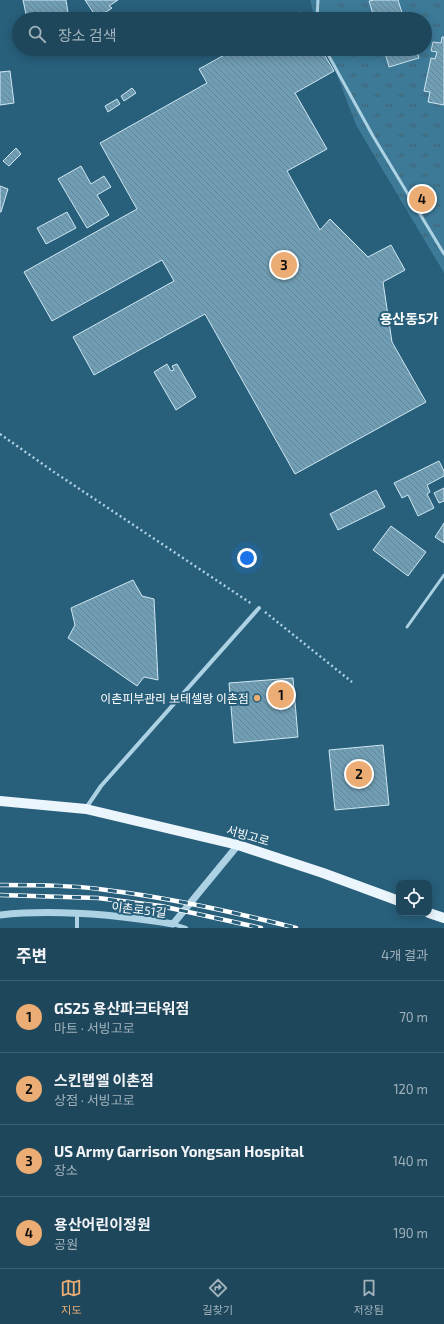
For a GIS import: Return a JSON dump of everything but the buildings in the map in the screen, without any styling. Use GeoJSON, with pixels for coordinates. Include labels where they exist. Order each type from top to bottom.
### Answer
{"type":"FeatureCollection","features":[{"type":"Feature","properties":{"kind":"main road","name":"서빙고로"},"geometry":{"type":"LineString","coordinates":[[0,801],[86,808],[238,845],[323,873],[396,900]]}},
{"type":"Feature","properties":{"kind":"main road"},"geometry":{"type":"LineString","coordinates":[[432,914],[444,918]]}},
{"type":"Feature","properties":{"kind":"street"},"geometry":{"type":"LineString","coordinates":[[86,808],[101,786],[259,608]]}},
{"type":"Feature","properties":{"kind":"street","name":"이촌로51길"},"geometry":{"type":"LineString","coordinates":[[0,915],[25,912],[130,917],[173,924],[238,845]]}},
{"type":"Feature","properties":{"kind":"street"},"geometry":{"type":"LineString","coordinates":[[77,915],[77,928]]}},
{"type":"Feature","properties":{"kind":"street"},"geometry":{"type":"LineString","coordinates":[[173,924],[186,928]]}},
{"type":"Feature","properties":{"kind":"lane"},"geometry":{"type":"LineString","coordinates":[[317,12],[318,0]]}},
{"type":"Feature","properties":{"kind":"lane"},"geometry":{"type":"LineString","coordinates":[[329,56],[373,136],[444,254]]}},
{"type":"Feature","properties":{"kind":"lane"},"geometry":{"type":"LineString","coordinates":[[407,627],[444,575]]}},
{"type":"Feature","properties":{"kind":"path"},"geometry":{"type":"LineString","coordinates":[[0,434],[54,472],[259,608],[352,682]]}},
{"type":"Feature","properties":{"kind":"green space"},"geometry":{"type":"Polygon","coordinates":[[[310,0],[444,0],[444,273],[356,125],[330,56],[432,56],[432,12],[313,12],[310,0]]]}},
{"type":"Feature","properties":{"kind":"railway"},"geometry":{"type":"LineString","coordinates":[[0,885],[66,886],[130,893],[202,906],[296,928]]}},
{"type":"Feature","properties":{"kind":"railway"},"geometry":{"type":"LineString","coordinates":[[0,895],[98,898],[161,906],[261,928]]}},
{"type":"Feature","properties":{"kind":"place","name":"용산어린이정원"},"geometry":{"type":"Point","coordinates":[422,199]}},
{"type":"Feature","properties":{"kind":"place","name":"US Army Garrison Yongsan Hospital"},"geometry":{"type":"Point","coordinates":[284,265]}},
{"type":"Feature","properties":{"kind":"place","name":"GS25 용산파크타워점"},"geometry":{"type":"Point","coordinates":[281,695]}},
{"type":"Feature","properties":{"kind":"place","name":"이촌피부관리 보테셀랑 이촌점"},"geometry":{"type":"Point","coordinates":[257,698]}},
{"type":"Feature","properties":{"kind":"place","name":"스킨랩엘 이촌점"},"geometry":{"type":"Point","coordinates":[359,774]}},
{"type":"Feature","properties":{"kind":"district","name":"용산동5가"},"geometry":{"type":"Point","coordinates":[409,318]}}]}
